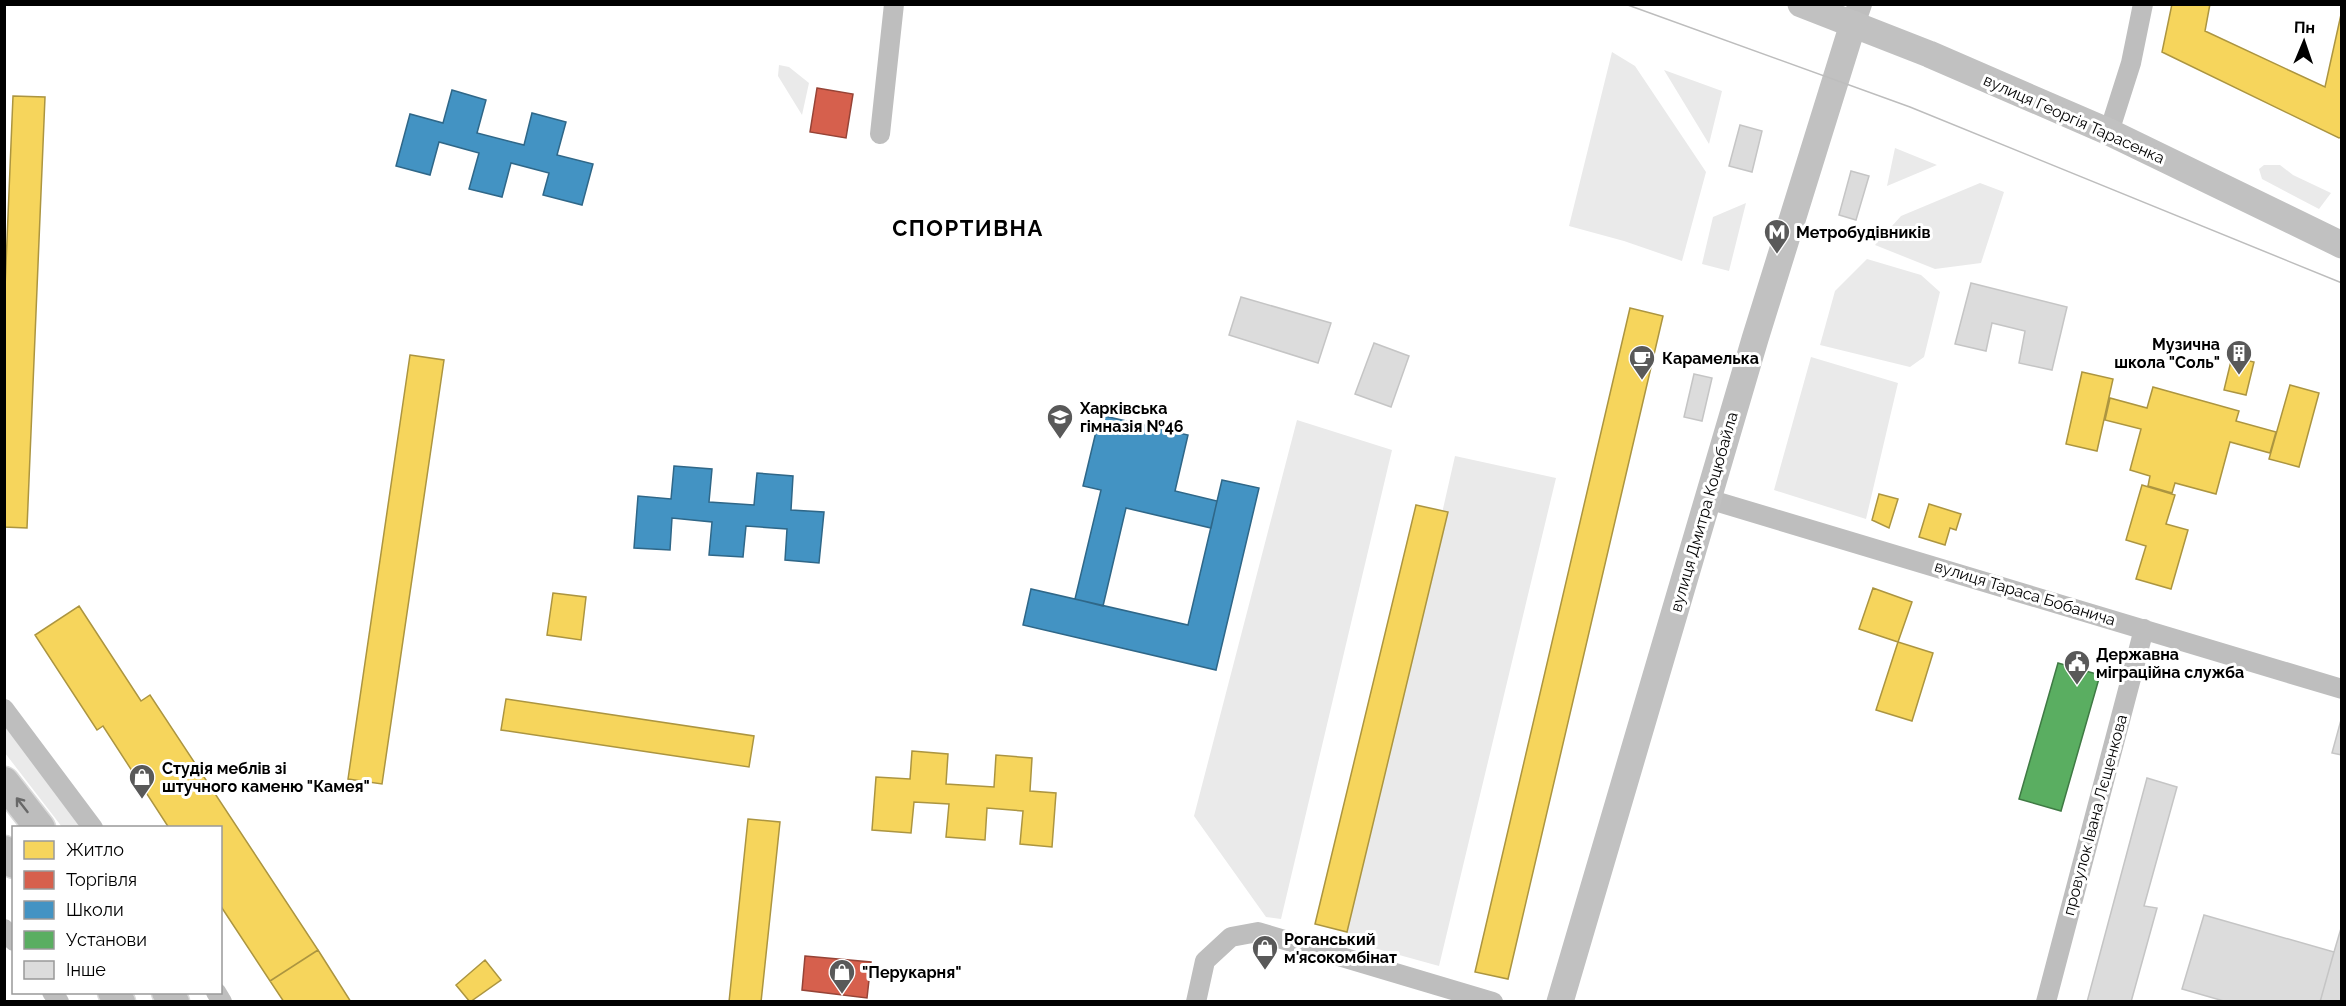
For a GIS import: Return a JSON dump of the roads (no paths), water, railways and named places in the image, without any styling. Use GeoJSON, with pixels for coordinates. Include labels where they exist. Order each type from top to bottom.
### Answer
{"type":"FeatureCollection","features":[{"type":"Feature","properties":{"kind":"main road","name":"вулиця Георгія Тарасенка"},"geometry":{"type":"LineString","coordinates":[[1801,4],[1856,14],[2109,132],[2342,245]]}},
{"type":"Feature","properties":{"kind":"main road","name":"вулиця Дмитра Коцюбайла"},"geometry":{"type":"LineString","coordinates":[[1560,1002],[1755,339],[1856,14]]}},
{"type":"Feature","properties":{"kind":"main road"},"geometry":{"type":"LineString","coordinates":[[4,782],[38,826]]}},
{"type":"Feature","properties":{"kind":"street"},"geometry":{"type":"LineString","coordinates":[[880,134],[894,4]]}},
{"type":"Feature","properties":{"kind":"street"},"geometry":{"type":"LineString","coordinates":[[2109,132],[2131,63],[2143,4]]}},
{"type":"Feature","properties":{"kind":"street","name":"вулиця Тараса Бобанича"},"geometry":{"type":"LineString","coordinates":[[1708,499],[2342,689]]}},
{"type":"Feature","properties":{"kind":"street","name":"провулок Івана Лєщенкова"},"geometry":{"type":"LineString","coordinates":[[2046,1002],[2144,629]]}},
{"type":"Feature","properties":{"kind":"street"},"geometry":{"type":"LineString","coordinates":[[4,709],[92,826]]}},
{"type":"Feature","properties":{"kind":"street"},"geometry":{"type":"LineString","coordinates":[[1196,1002],[1205,961],[1231,937],[1258,932],[1493,1002]]}},
{"type":"Feature","properties":{"kind":"tram line"},"geometry":{"type":"LineString","coordinates":[[1625,4],[1910,107],[2342,283]]}},
{"type":"Feature","properties":{"kind":"place","name":"Метробудівників"},"geometry":{"type":"Point","coordinates":[1777,255]}},
{"type":"Feature","properties":{"kind":"place","name":"Музична школа \"Соль\""},"geometry":{"type":"Point","coordinates":[2239,376]}},
{"type":"Feature","properties":{"kind":"place","name":"Карамелька"},"geometry":{"type":"Point","coordinates":[1642,381]}},
{"type":"Feature","properties":{"kind":"place","name":"Харківська гімназія №46"},"geometry":{"type":"Point","coordinates":[1060,440]}},
{"type":"Feature","properties":{"kind":"place","name":"Державна міграційна служба"},"geometry":{"type":"Point","coordinates":[2077,686]}},
{"type":"Feature","properties":{"kind":"place","name":"Студія меблів зі штучного каменю \"Камея\""},"geometry":{"type":"Point","coordinates":[142,800]}},
{"type":"Feature","properties":{"kind":"place","name":"Роганський м'ясокомбінат"},"geometry":{"type":"Point","coordinates":[1265,971]}},
{"type":"Feature","properties":{"kind":"place","name":"\"Перукарня\""},"geometry":{"type":"Point","coordinates":[842,995]}},
{"type":"Feature","properties":{"kind":"district","name":"СПОРТИВНА"},"geometry":{"type":"Point","coordinates":[968,228]}}]}
